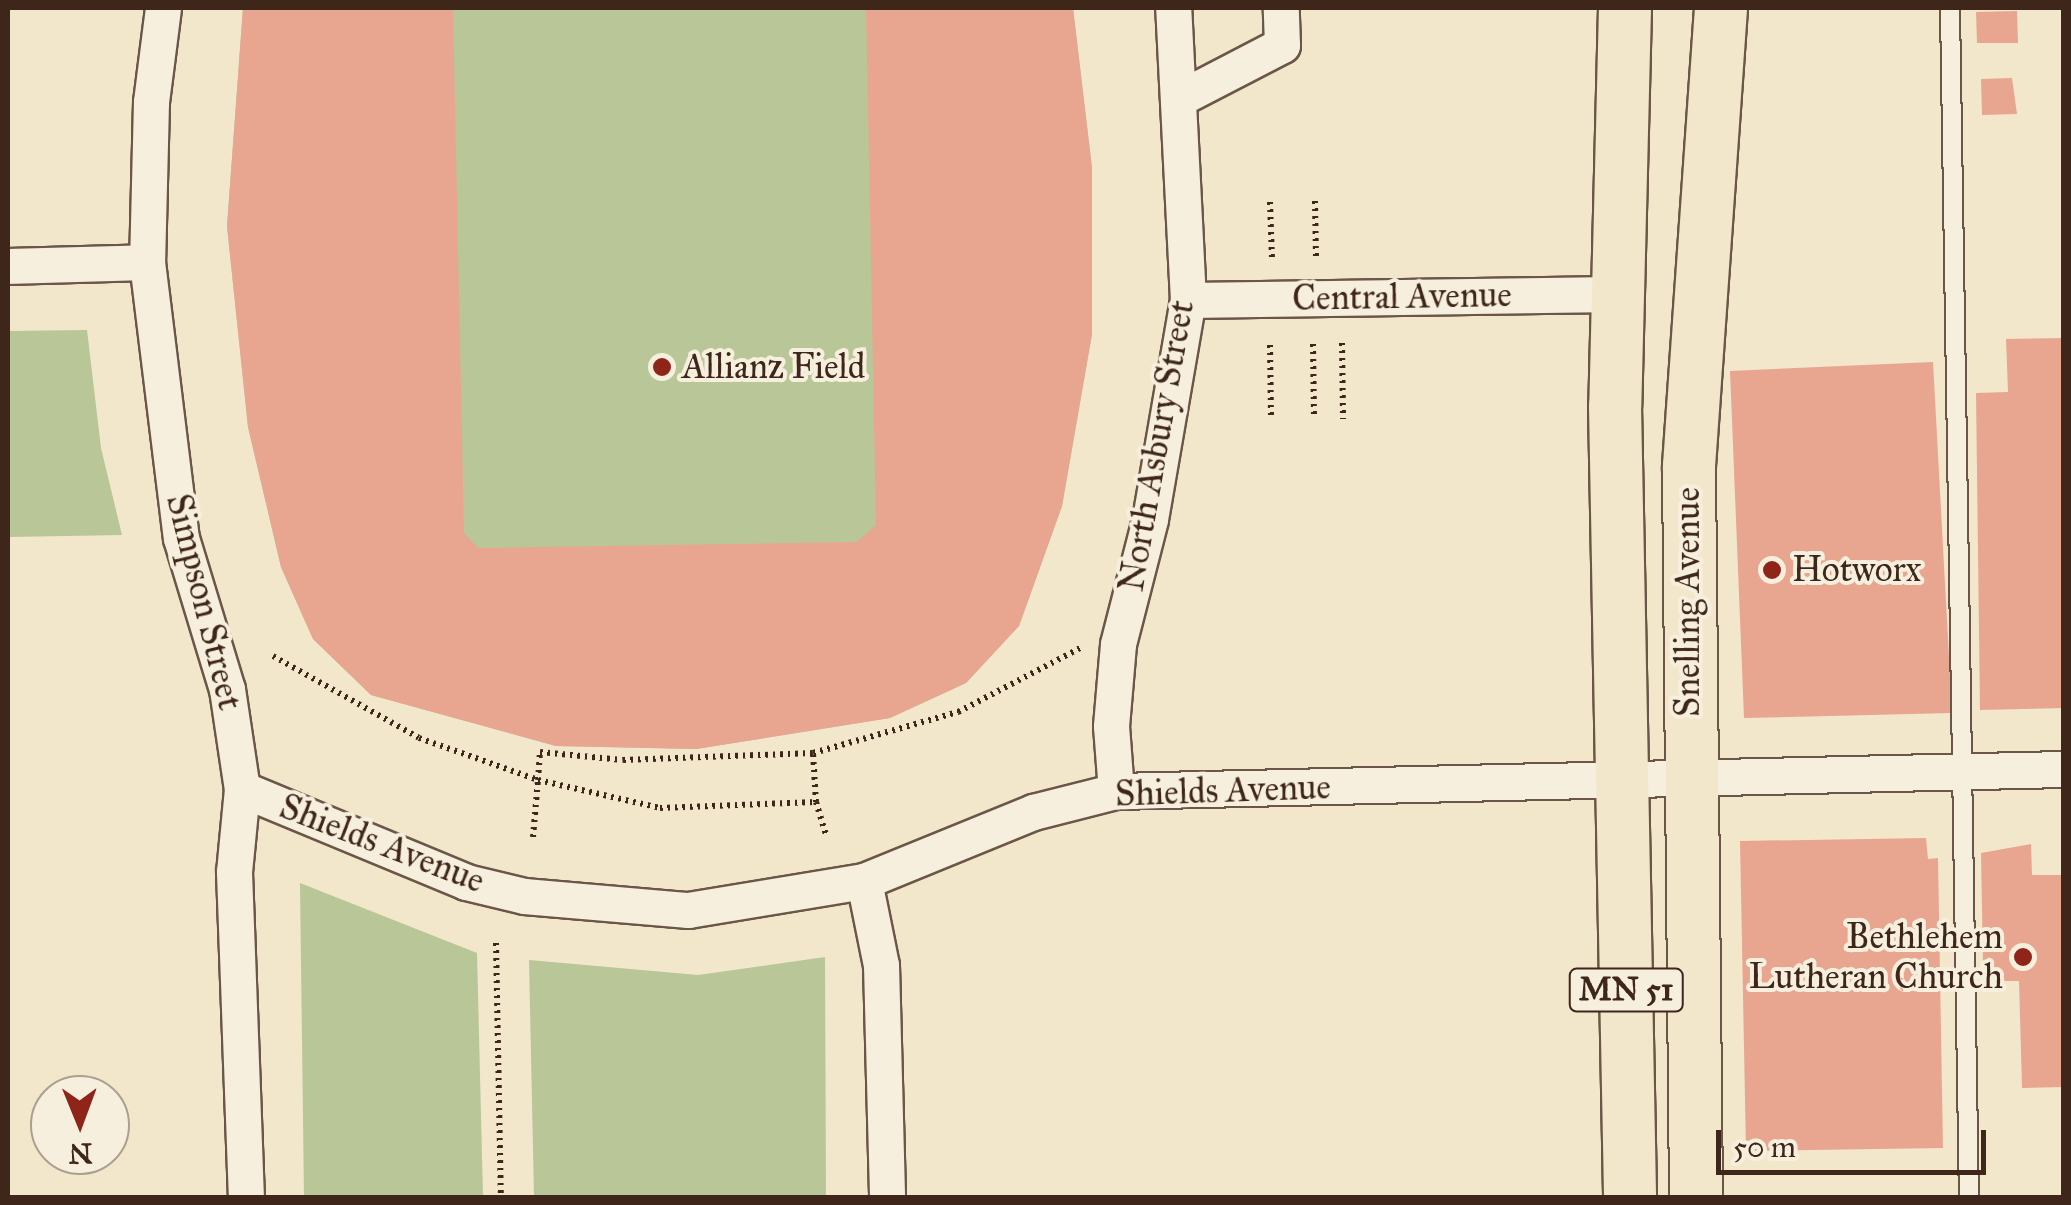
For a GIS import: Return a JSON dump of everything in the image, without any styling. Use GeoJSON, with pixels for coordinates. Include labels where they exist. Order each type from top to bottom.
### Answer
{"type":"FeatureCollection","features":[{"type":"Feature","properties":{"kind":"main road","name":"Snelling Avenue"},"geometry":{"type":"LineString","coordinates":[[1625,8],[1615,294],[1630,1198]]}},
{"type":"Feature","properties":{"kind":"main road","name":"Snelling Avenue"},"geometry":{"type":"LineString","coordinates":[[1696,1198],[1688,781],[1694,338],[1721,8]]}},
{"type":"Feature","properties":{"kind":"street","name":"Simpson Street"},"geometry":{"type":"LineString","coordinates":[[163,8],[147,262],[181,538],[227,689],[242,789],[234,872],[246,1198]]}},
{"type":"Feature","properties":{"kind":"street","name":"North Asbury Street"},"geometry":{"type":"LineString","coordinates":[[1116,790],[1116,661],[1188,300],[1173,8]]}},
{"type":"Feature","properties":{"kind":"street"},"geometry":{"type":"LineString","coordinates":[[1178,99],[1282,45],[1282,8]]}},
{"type":"Feature","properties":{"kind":"street"},"geometry":{"type":"LineString","coordinates":[[8,266],[147,262]]}},
{"type":"Feature","properties":{"kind":"street","name":"Central Avenue"},"geometry":{"type":"LineString","coordinates":[[1188,300],[1615,294]]}},
{"type":"Feature","properties":{"kind":"street","name":"Shields Avenue"},"geometry":{"type":"LineString","coordinates":[[242,789],[373,848],[524,896],[688,910],[864,881],[1033,812],[1116,790],[1688,781],[2064,769]]}},
{"type":"Feature","properties":{"kind":"street"},"geometry":{"type":"LineString","coordinates":[[864,881],[881,965],[887,1198]]}},
{"type":"Feature","properties":{"kind":"lane"},"geometry":{"type":"LineString","coordinates":[[1950,8],[1970,1198]]}},
{"type":"Feature","properties":{"kind":"path"},"geometry":{"type":"LineString","coordinates":[[1314,200],[1316,258]]}},
{"type":"Feature","properties":{"kind":"path"},"geometry":{"type":"LineString","coordinates":[[1270,202],[1272,259]]}},
{"type":"Feature","properties":{"kind":"path"},"geometry":{"type":"LineString","coordinates":[[1342,343],[1344,419]]}},
{"type":"Feature","properties":{"kind":"path"},"geometry":{"type":"LineString","coordinates":[[1270,344],[1271,416]]}},
{"type":"Feature","properties":{"kind":"path"},"geometry":{"type":"LineString","coordinates":[[1313,344],[1314,419]]}},
{"type":"Feature","properties":{"kind":"path"},"geometry":{"type":"LineString","coordinates":[[534,837],[540,752],[623,760],[813,753],[958,712],[1084,646]]}},
{"type":"Feature","properties":{"kind":"path"},"geometry":{"type":"LineString","coordinates":[[272,656],[418,738],[538,780],[660,808],[816,802]]}},
{"type":"Feature","properties":{"kind":"path"},"geometry":{"type":"LineString","coordinates":[[813,753],[816,802],[826,837]]}},
{"type":"Feature","properties":{"kind":"path"},"geometry":{"type":"LineString","coordinates":[[496,943],[501,1198]]}},
{"type":"Feature","properties":{"kind":"green space","name":"Allianz Field"},"geometry":{"type":"Polygon","coordinates":[[[243,8],[1073,8],[1092,168],[1092,334],[1062,506],[1019,626],[966,683],[890,718],[696,749],[556,746],[371,695],[313,639],[281,567],[248,427],[227,226],[243,8]]]}},
{"type":"Feature","properties":{"kind":"green space"},"geometry":{"type":"Polygon","coordinates":[[[87,330],[101,448],[122,535],[8,537],[8,331],[87,330]]]}},
{"type":"Feature","properties":{"kind":"green space"},"geometry":{"type":"Polygon","coordinates":[[[300,883],[477,953],[483,1197],[304,1197],[300,883]]]}},
{"type":"Feature","properties":{"kind":"green space"},"geometry":{"type":"Polygon","coordinates":[[[825,957],[826,1197],[534,1197],[529,960],[698,975],[825,957]]]}},
{"type":"Feature","properties":{"kind":"building","name":"Allianz Field"},"geometry":{"type":"Polygon","coordinates":[[[243,8],[453,8],[464,533],[478,548],[857,542],[876,525],[866,8],[1073,8],[1092,168],[1092,334],[1062,506],[1019,626],[966,683],[890,718],[696,749],[556,746],[371,695],[313,639],[281,567],[248,427],[227,226],[243,8]]]}},
{"type":"Feature","properties":{"kind":"building"},"geometry":{"type":"Polygon","coordinates":[[[2017,11],[2018,43],[1977,43],[1976,12],[2017,11]]]}},
{"type":"Feature","properties":{"kind":"building"},"geometry":{"type":"Polygon","coordinates":[[[2012,78],[2017,114],[1982,115],[1981,79],[2012,78]]]}},
{"type":"Feature","properties":{"kind":"building"},"geometry":{"type":"Polygon","coordinates":[[[2064,338],[2064,708],[1980,710],[1976,393],[2008,392],[2006,339],[2064,338]]]}},
{"type":"Feature","properties":{"kind":"building"},"geometry":{"type":"Polygon","coordinates":[[[1933,362],[1952,713],[1744,718],[1730,371],[1933,362]]]}},
{"type":"Feature","properties":{"kind":"building"},"geometry":{"type":"Polygon","coordinates":[[[1926,838],[1928,859],[1938,858],[1943,1148],[1746,1151],[1740,841],[1926,838]]]}},
{"type":"Feature","properties":{"kind":"building","name":"Bethlehem Lutheran Church"},"geometry":{"type":"Polygon","coordinates":[[[2031,844],[2032,875],[2064,875],[2064,1087],[2022,1088],[2019,981],[1991,981],[1991,966],[1983,966],[1981,853],[2031,844]]]}},
{"type":"Feature","properties":{"kind":"place","name":"Allianz Field"},"geometry":{"type":"Point","coordinates":[662,367]}},
{"type":"Feature","properties":{"kind":"place","name":"Hotworx"},"geometry":{"type":"Point","coordinates":[1772,570]}},
{"type":"Feature","properties":{"kind":"place","name":"Bethlehem Lutheran Church"},"geometry":{"type":"Point","coordinates":[2023,957]}}]}
